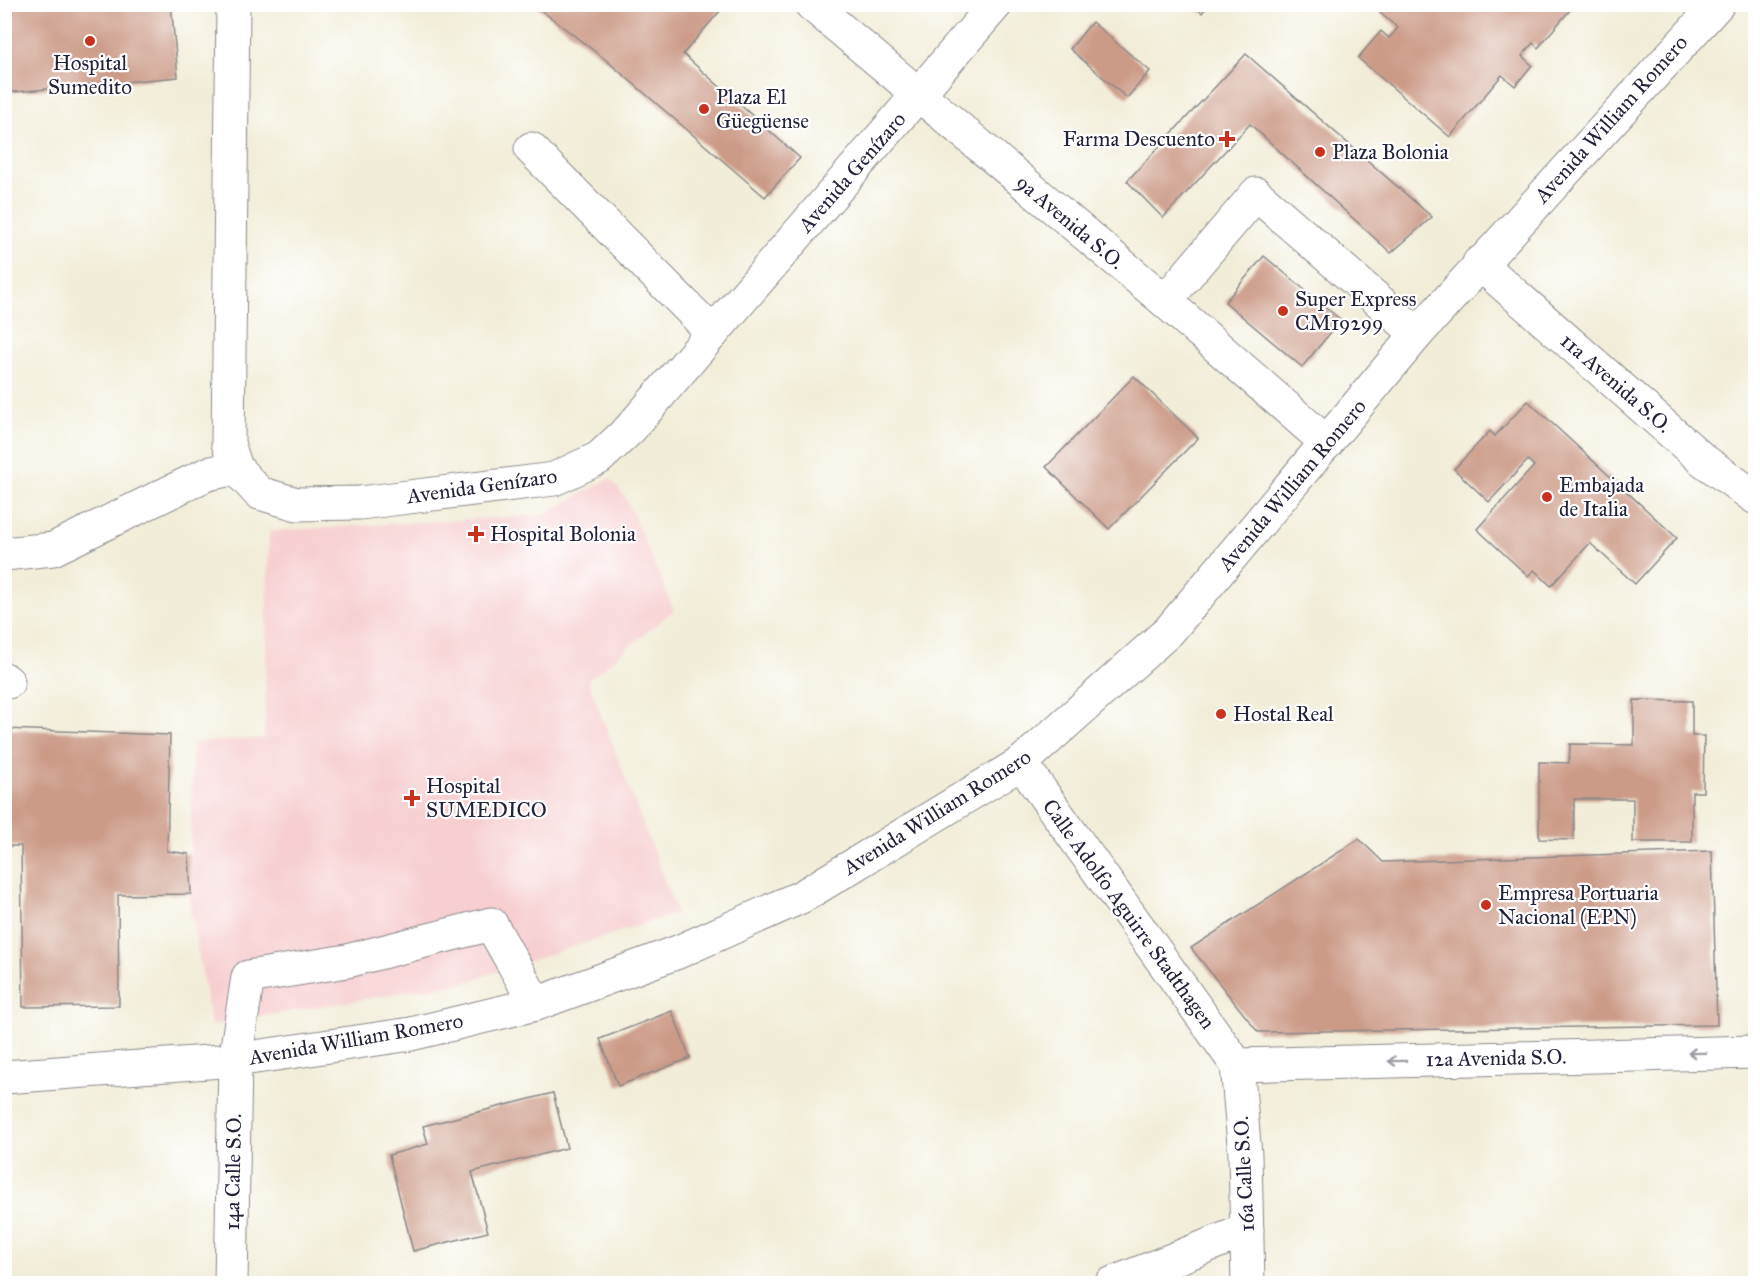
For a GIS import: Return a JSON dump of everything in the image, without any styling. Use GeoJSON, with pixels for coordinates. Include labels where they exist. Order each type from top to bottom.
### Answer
{"type":"FeatureCollection","features":[{"type":"Feature","properties":{"kind":"street","name":"Avenida Genízaro"},"geometry":{"type":"LineString","coordinates":[[232,4],[228,442],[236,468],[259,493],[297,504],[360,502],[554,479],[599,458],[630,429],[996,4]]}},
{"type":"Feature","properties":{"kind":"street","name":"9a Avenida S.O."},"geometry":{"type":"LineString","coordinates":[[811,4],[1165,301],[1327,443]]}},
{"type":"Feature","properties":{"kind":"street","name":"Avenida William Romero"},"geometry":{"type":"LineString","coordinates":[[4,1077],[235,1060],[411,1034],[536,1004],[678,952],[803,896],[1021,764],[1169,631],[1479,263],[1718,4]]}},
{"type":"Feature","properties":{"kind":"street"},"geometry":{"type":"LineString","coordinates":[[531,149],[713,333]]}},
{"type":"Feature","properties":{"kind":"street"},"geometry":{"type":"LineString","coordinates":[[1165,301],[1256,194],[1417,334]]}},
{"type":"Feature","properties":{"kind":"street","name":"11a Avenida S.O."},"geometry":{"type":"LineString","coordinates":[[1479,263],[1703,460],[1755,498]]}},
{"type":"Feature","properties":{"kind":"street"},"geometry":{"type":"LineString","coordinates":[[4,554],[53,549],[207,474],[236,468]]}},
{"type":"Feature","properties":{"kind":"street","name":"Calle Adolfo Aguirre Stadthagen"},"geometry":{"type":"LineString","coordinates":[[1021,764],[1237,1065]]}},
{"type":"Feature","properties":{"kind":"street","name":"14a Calle S.O."},"geometry":{"type":"LineString","coordinates":[[231,1284],[235,1060],[248,977],[347,960],[491,924],[536,1004]]}},
{"type":"Feature","properties":{"kind":"street","name":"12a Avenida S.O."},"geometry":{"type":"LineString","coordinates":[[1237,1065],[1755,1052]]}},
{"type":"Feature","properties":{"kind":"street","name":"16a Calle S.O."},"geometry":{"type":"LineString","coordinates":[[1237,1065],[1245,1155],[1248,1284]]}},
{"type":"Feature","properties":{"kind":"street"},"geometry":{"type":"LineString","coordinates":[[1111,1284],[1247,1230]]}},
{"type":"Feature","properties":{"kind":"shaded area","name":"Hospital SUMEDICO"},"geometry":{"type":"Polygon","coordinates":[[[610,478],[626,498],[674,610],[588,680],[677,913],[466,982],[211,1025],[190,906],[192,743],[264,738],[269,531],[543,515],[610,478]]]}},
{"type":"Feature","properties":{"kind":"building","name":"Hospital Sumedito"},"geometry":{"type":"Polygon","coordinates":[[[4,4],[171,4],[178,77],[4,93],[4,4]]]}},
{"type":"Feature","properties":{"kind":"building","name":"Plaza El Güegüense"},"geometry":{"type":"Polygon","coordinates":[[[533,4],[726,4],[683,54],[800,158],[765,197],[606,60],[533,4]]]}},
{"type":"Feature","properties":{"kind":"building"},"geometry":{"type":"Polygon","coordinates":[[[1192,4],[1209,4],[1202,13],[1192,4]]]}},
{"type":"Feature","properties":{"kind":"building"},"geometry":{"type":"Polygon","coordinates":[[[1387,4],[1575,4],[1538,48],[1533,43],[1522,56],[1532,65],[1515,86],[1502,75],[1450,137],[1358,58],[1381,31],[1389,38],[1398,28],[1380,13],[1387,4]]]}},
{"type":"Feature","properties":{"kind":"building"},"geometry":{"type":"Polygon","coordinates":[[[1092,22],[1150,71],[1127,98],[1070,49],[1092,22]]]}},
{"type":"Feature","properties":{"kind":"building","name":"Plaza Bolonia"},"geometry":{"type":"Polygon","coordinates":[[[1246,54],[1432,217],[1391,253],[1250,124],[1163,218],[1127,181],[1246,54]]]}},
{"type":"Feature","properties":{"kind":"building","name":"Super Express CM19299"},"geometry":{"type":"Polygon","coordinates":[[[1264,256],[1341,320],[1302,367],[1225,302],[1264,256]]]}},
{"type":"Feature","properties":{"kind":"building"},"geometry":{"type":"Polygon","coordinates":[[[1134,376],[1198,438],[1109,529],[1046,467],[1134,376]]]}},
{"type":"Feature","properties":{"kind":"building"},"geometry":{"type":"Polygon","coordinates":[[[1528,401],[1677,538],[1635,584],[1590,543],[1551,586],[1534,570],[1528,576],[1477,529],[1534,466],[1528,460],[1489,502],[1454,469],[1490,431],[1495,436],[1528,401]]]}},
{"type":"Feature","properties":{"kind":"building"},"geometry":{"type":"Polygon","coordinates":[[[1634,700],[1692,701],[1692,736],[1704,736],[1703,792],[1692,792],[1692,842],[1633,842],[1633,799],[1574,799],[1574,840],[1539,839],[1539,762],[1569,763],[1570,744],[1634,745],[1634,700]]]}},
{"type":"Feature","properties":{"kind":"building"},"geometry":{"type":"Polygon","coordinates":[[[4,729],[170,735],[167,851],[189,854],[191,894],[118,895],[119,1006],[23,1007],[21,846],[4,846],[4,729]]]}},
{"type":"Feature","properties":{"kind":"building","name":"Empresa Portuaria Nacional (EPN)"},"geometry":{"type":"Polygon","coordinates":[[[1359,839],[1383,862],[1712,851],[1717,1025],[1258,1032],[1191,948],[1359,839]]]}},
{"type":"Feature","properties":{"kind":"building"},"geometry":{"type":"Polygon","coordinates":[[[672,1011],[690,1058],[618,1086],[600,1039],[672,1011]]]}},
{"type":"Feature","properties":{"kind":"building"},"geometry":{"type":"Polygon","coordinates":[[[553,1093],[567,1148],[472,1172],[488,1232],[413,1251],[389,1155],[428,1144],[423,1126],[553,1093]]]}},
{"type":"Feature","properties":{"kind":"place","name":"Hospital Sumedito"},"geometry":{"type":"Point","coordinates":[90,41]}},
{"type":"Feature","properties":{"kind":"place","name":"Plaza El Güegüense"},"geometry":{"type":"Point","coordinates":[704,109]}},
{"type":"Feature","properties":{"kind":"place","name":"Farma Descuento"},"geometry":{"type":"Point","coordinates":[1227,139]}},
{"type":"Feature","properties":{"kind":"place","name":"Plaza Bolonia"},"geometry":{"type":"Point","coordinates":[1320,152]}},
{"type":"Feature","properties":{"kind":"place","name":"Super Express CM19299"},"geometry":{"type":"Point","coordinates":[1283,311]}},
{"type":"Feature","properties":{"kind":"place","name":"Embajada de Italia"},"geometry":{"type":"Point","coordinates":[1547,497]}},
{"type":"Feature","properties":{"kind":"place","name":"Hospital Bolonia"},"geometry":{"type":"Point","coordinates":[476,534]}},
{"type":"Feature","properties":{"kind":"place","name":"Hostal Real"},"geometry":{"type":"Point","coordinates":[1221,714]}},
{"type":"Feature","properties":{"kind":"place","name":"Hospital SUMEDICO"},"geometry":{"type":"Point","coordinates":[412,798]}},
{"type":"Feature","properties":{"kind":"place","name":"Empresa Portuaria Nacional (EPN)"},"geometry":{"type":"Point","coordinates":[1486,905]}}]}
